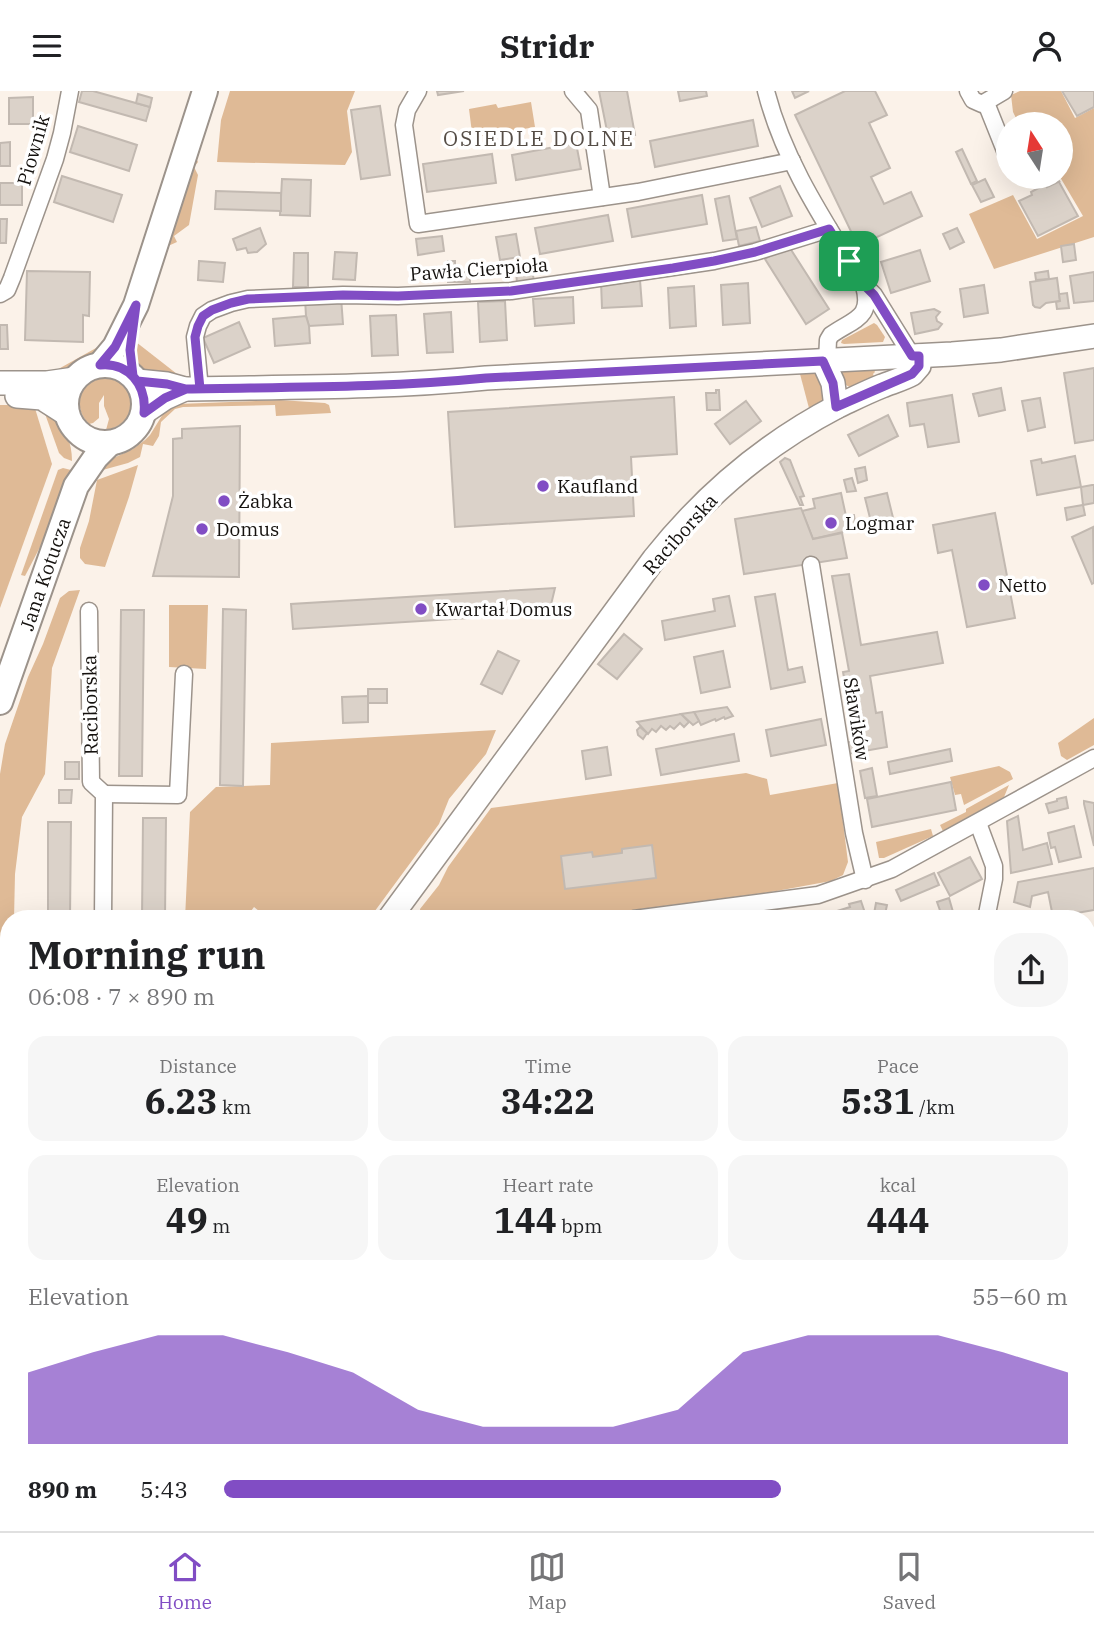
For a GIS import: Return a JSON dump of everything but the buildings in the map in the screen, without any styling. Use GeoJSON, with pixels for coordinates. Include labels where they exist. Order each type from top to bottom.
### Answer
{"type":"FeatureCollection","features":[{"type":"Feature","properties":{"kind":"main road"},"geometry":{"type":"LineString","coordinates":[[100,365],[115,347],[136,305],[205,91]]}},
{"type":"Feature","properties":{"kind":"main road"},"geometry":{"type":"LineString","coordinates":[[135,378],[111,365],[85,370],[75,379],[66,396],[71,421],[91,440],[110,443],[123,439],[139,424],[144,413],[144,397],[135,378],[130,350],[136,305]]}},
{"type":"Feature","properties":{"kind":"main road","name":"Jana Kotucza"},"geometry":{"type":"LineString","coordinates":[[71,421],[78,450],[76,486]]}},
{"type":"Feature","properties":{"kind":"main road","name":"Jana Kotucza"},"geometry":{"type":"LineString","coordinates":[[0,702],[76,486],[96,457],[110,443]]}},
{"type":"Feature","properties":{"kind":"street","name":"Piownik"},"geometry":{"type":"LineString","coordinates":[[0,295],[7,290],[12,278],[55,159],[70,91]]}},
{"type":"Feature","properties":{"kind":"street"},"geometry":{"type":"LineString","coordinates":[[418,91],[407,110],[404,125],[418,223],[602,197],[792,161]]}},
{"type":"Feature","properties":{"kind":"street"},"geometry":{"type":"LineString","coordinates":[[573,91],[589,110],[602,197]]}},
{"type":"Feature","properties":{"kind":"street"},"geometry":{"type":"LineString","coordinates":[[766,91],[775,122],[810,196],[863,284],[874,295],[916,356]]}},
{"type":"Feature","properties":{"kind":"street"},"geometry":{"type":"LineString","coordinates":[[968,91],[978,103],[986,103],[1004,91]]}},
{"type":"Feature","properties":{"kind":"street"},"geometry":{"type":"LineString","coordinates":[[986,103],[996,128]]}},
{"type":"Feature","properties":{"kind":"street","name":"Pawła Cierpioła"},"geometry":{"type":"LineString","coordinates":[[193,389],[195,337],[198,326],[203,316],[231,303],[248,299],[511,291],[714,261],[755,252],[829,229]]}},
{"type":"Feature","properties":{"kind":"street"},"geometry":{"type":"LineString","coordinates":[[836,407],[833,383],[825,361],[827,349],[831,335],[865,310],[867,300],[863,284]]}},
{"type":"Feature","properties":{"kind":"street"},"geometry":{"type":"LineString","coordinates":[[135,378],[193,389],[438,383],[486,378],[987,351],[1094,335]]}},
{"type":"Feature","properties":{"kind":"street","name":"Raciborska"},"geometry":{"type":"LineString","coordinates":[[396,910],[676,533],[709,499],[751,463],[786,438],[836,407],[912,374],[919,366],[916,356]]}},
{"type":"Feature","properties":{"kind":"street"},"geometry":{"type":"LineString","coordinates":[[0,383],[51,383],[75,379]]}},
{"type":"Feature","properties":{"kind":"street"},"geometry":{"type":"LineString","coordinates":[[144,413],[165,398],[193,389]]}},
{"type":"Feature","properties":{"kind":"street"},"geometry":{"type":"LineString","coordinates":[[0,396],[42,398],[71,421]]}},
{"type":"Feature","properties":{"kind":"street","name":"Sławików"},"geometry":{"type":"LineString","coordinates":[[811,565],[854,833],[865,880]]}},
{"type":"Feature","properties":{"kind":"street","name":"Raciborska"},"geometry":{"type":"LineString","coordinates":[[89,611],[91,782],[104,794],[103,910]]}},
{"type":"Feature","properties":{"kind":"street"},"geometry":{"type":"LineString","coordinates":[[104,794],[178,795],[184,674]]}},
{"type":"Feature","properties":{"kind":"street"},"geometry":{"type":"LineString","coordinates":[[703,910],[818,895],[865,880],[892,869],[1094,758]]}},
{"type":"Feature","properties":{"kind":"street"},"geometry":{"type":"LineString","coordinates":[[978,823],[995,879],[988,910]]}},
{"type":"Feature","properties":{"kind":"shaded area"},"geometry":{"type":"Polygon","coordinates":[[[230,91],[355,91],[347,111],[352,152],[345,165],[217,162],[221,120],[230,91]]]}},
{"type":"Feature","properties":{"kind":"shaded area"},"geometry":{"type":"Polygon","coordinates":[[[1020,91],[1061,91],[1072,112],[1013,112],[1011,95],[1020,91]]]}},
{"type":"Feature","properties":{"kind":"shaded area"},"geometry":{"type":"Polygon","coordinates":[[[531,102],[535,127],[477,137],[472,133],[469,109],[496,104],[498,108],[531,102]]]}},
{"type":"Feature","properties":{"kind":"shaded area"},"geometry":{"type":"Polygon","coordinates":[[[1094,108],[1094,237],[994,269],[969,214],[1013,195],[1037,239],[1083,216],[1067,189],[1073,189],[1073,114],[1075,118],[1094,108]]]}},
{"type":"Feature","properties":{"kind":"shaded area"},"geometry":{"type":"Polygon","coordinates":[[[196,158],[198,162],[194,167],[198,175],[189,225],[174,236],[177,242],[168,246],[167,245],[196,158]]]}},
{"type":"Feature","properties":{"kind":"shaded area"},"geometry":{"type":"Polygon","coordinates":[[[874,323],[885,337],[883,342],[841,343],[842,340],[874,323]]]}},
{"type":"Feature","properties":{"kind":"shaded area"},"geometry":{"type":"Polygon","coordinates":[[[114,338],[95,357],[80,363],[69,372],[44,377],[114,338]]]}},
{"type":"Feature","properties":{"kind":"shaded area"},"geometry":{"type":"Polygon","coordinates":[[[136,342],[181,379],[142,373],[136,358],[136,342]]]}},
{"type":"Feature","properties":{"kind":"shaded area"},"geometry":{"type":"Polygon","coordinates":[[[874,370],[875,379],[853,387],[845,384],[837,371],[874,370]]]}},
{"type":"Feature","properties":{"kind":"shaded area"},"geometry":{"type":"Polygon","coordinates":[[[816,373],[823,385],[824,395],[810,412],[800,374],[816,373]]]}},
{"type":"Feature","properties":{"kind":"shaded area"},"geometry":{"type":"Polygon","coordinates":[[[102,378],[123,385],[131,402],[126,419],[118,426],[106,430],[109,419],[104,406],[104,395],[99,403],[99,418],[93,423],[89,424],[84,417],[80,403],[83,390],[102,378]]]}},
{"type":"Feature","properties":{"kind":"shaded area"},"geometry":{"type":"Polygon","coordinates":[[[280,400],[325,403],[329,405],[331,413],[276,416],[275,405],[175,409],[161,422],[159,436],[153,446],[143,444],[140,457],[99,471],[109,460],[145,440],[163,414],[178,404],[280,400]]]}},
{"type":"Feature","properties":{"kind":"shaded area"},"geometry":{"type":"Polygon","coordinates":[[[0,405],[34,405],[52,464],[0,608],[0,405]]]}},
{"type":"Feature","properties":{"kind":"shaded area"},"geometry":{"type":"Polygon","coordinates":[[[44,411],[55,413],[62,425],[69,442],[72,461],[59,453],[44,411]]]}},
{"type":"Feature","properties":{"kind":"shaded area"},"geometry":{"type":"Polygon","coordinates":[[[138,465],[105,567],[85,564],[80,558],[80,548],[89,521],[97,480],[138,465]]]}},
{"type":"Feature","properties":{"kind":"shaded area"},"geometry":{"type":"Polygon","coordinates":[[[58,470],[71,470],[51,526],[25,576],[21,575],[58,470]]]}},
{"type":"Feature","properties":{"kind":"shaded area"},"geometry":{"type":"Polygon","coordinates":[[[80,590],[52,668],[45,774],[22,817],[15,874],[14,910],[0,910],[0,774],[5,744],[60,598],[69,591],[80,590]]]}},
{"type":"Feature","properties":{"kind":"shaded area"},"geometry":{"type":"Polygon","coordinates":[[[169,605],[208,605],[206,669],[169,667],[169,605]]]}},
{"type":"Feature","properties":{"kind":"shaded area"},"geometry":{"type":"Polygon","coordinates":[[[1094,718],[1094,745],[1067,760],[1061,756],[1058,743],[1094,718]]]}},
{"type":"Feature","properties":{"kind":"shaded area"},"geometry":{"type":"Polygon","coordinates":[[[496,730],[486,754],[449,799],[439,824],[376,910],[258,910],[254,907],[252,910],[185,910],[190,812],[216,787],[270,785],[271,743],[496,730]]]}},
{"type":"Feature","properties":{"kind":"shaded area"},"geometry":{"type":"Polygon","coordinates":[[[999,766],[1010,772],[1013,779],[964,805],[961,794],[955,795],[950,777],[999,766]]]}},
{"type":"Feature","properties":{"kind":"shaded area"},"geometry":{"type":"Polygon","coordinates":[[[746,773],[767,779],[770,795],[838,783],[848,862],[843,875],[831,881],[771,892],[633,910],[420,910],[491,808],[746,773]]]}},
{"type":"Feature","properties":{"kind":"shaded area"},"geometry":{"type":"Polygon","coordinates":[[[1009,785],[1004,797],[943,831],[940,825],[1009,785]]]}},
{"type":"Feature","properties":{"kind":"shaded area"},"geometry":{"type":"Polygon","coordinates":[[[931,829],[933,836],[879,858],[876,842],[931,829]]]}},
{"type":"Feature","properties":{"kind":"place","name":"Kaufland"},"geometry":{"type":"Point","coordinates":[543,486]}},
{"type":"Feature","properties":{"kind":"place","name":"Żabka"},"geometry":{"type":"Point","coordinates":[224,501]}},
{"type":"Feature","properties":{"kind":"place","name":"Logmar"},"geometry":{"type":"Point","coordinates":[831,523]}},
{"type":"Feature","properties":{"kind":"place","name":"Domus"},"geometry":{"type":"Point","coordinates":[202,529]}},
{"type":"Feature","properties":{"kind":"place","name":"Netto"},"geometry":{"type":"Point","coordinates":[984,585]}},
{"type":"Feature","properties":{"kind":"place","name":"Kwartał Domus"},"geometry":{"type":"Point","coordinates":[421,609]}},
{"type":"Feature","properties":{"kind":"district","name":"OSIEDLE DOLNE"},"geometry":{"type":"Point","coordinates":[539,138]}},
{"type":"Feature","properties":{"kind":"route"},"geometry":{"type":"LineString","coordinates":[[849,261],[829,229],[755,252],[714,261],[511,291],[248,299],[212,310],[203,316],[195,337],[200,389],[186,389],[167,384],[155,384],[137,381],[135,378],[133,376],[130,350],[136,305],[115,347],[100,365],[119,367],[135,378],[144,397],[144,413],[165,398],[186,389],[280,387],[342,387],[438,383],[486,378],[823,361],[833,383],[836,407],[907,377],[916,371],[920,364],[919,356],[912,356],[849,261]]}}]}
